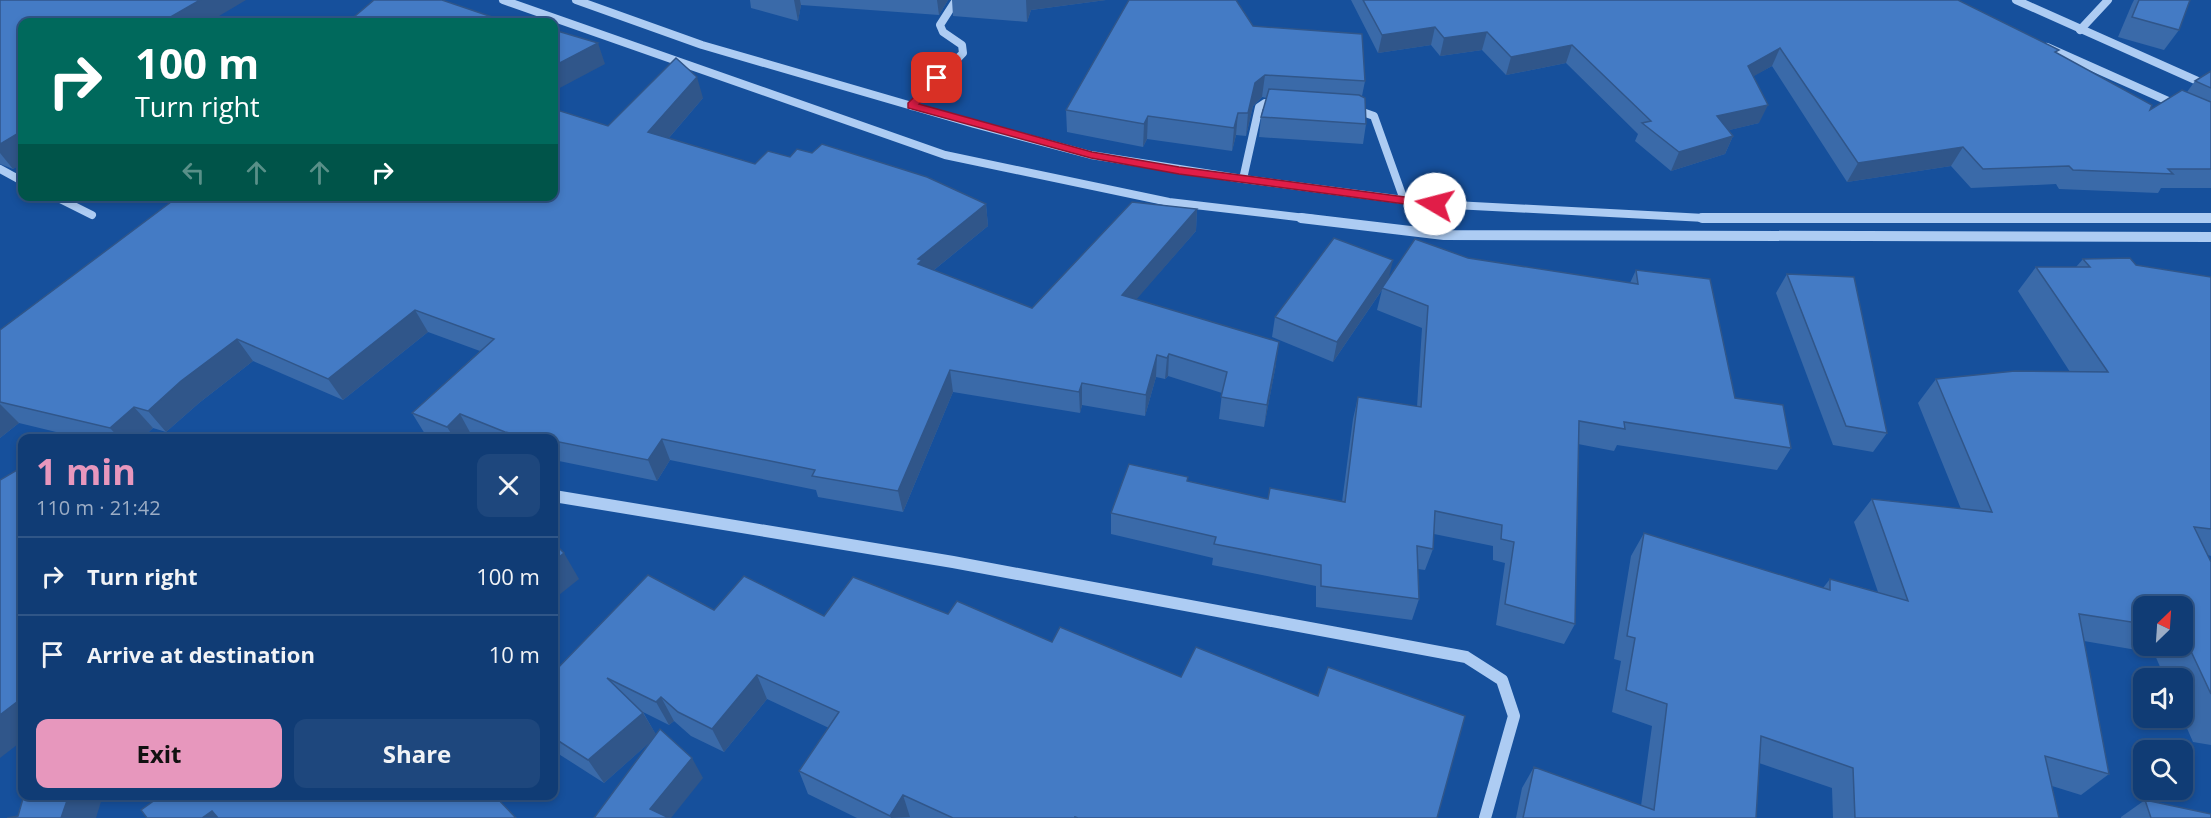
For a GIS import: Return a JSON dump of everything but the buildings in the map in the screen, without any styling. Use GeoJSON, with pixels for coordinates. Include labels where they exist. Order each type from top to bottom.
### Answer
{"type":"FeatureCollection","features":[{"type":"Feature","properties":{"kind":"street"},"geometry":{"type":"LineString","coordinates":[[503,0],[554,18]]}},
{"type":"Feature","properties":{"kind":"street"},"geometry":{"type":"LineString","coordinates":[[576,0],[702,45],[1091,155],[1243,179],[1435,204],[1705,218],[2211,218]]}},
{"type":"Feature","properties":{"kind":"street"},"geometry":{"type":"LineString","coordinates":[[912,106],[963,53],[962,45],[943,32],[940,25],[956,0]]}},
{"type":"Feature","properties":{"kind":"street"},"geometry":{"type":"LineString","coordinates":[[2016,0],[2211,87]]}},
{"type":"Feature","properties":{"kind":"street"},"geometry":{"type":"LineString","coordinates":[[2080,30],[2108,0]]}},
{"type":"Feature","properties":{"kind":"street"},"geometry":{"type":"LineString","coordinates":[[558,19],[945,155],[1169,202],[1444,235],[2209,240]]}},
{"type":"Feature","properties":{"kind":"street"},"geometry":{"type":"LineString","coordinates":[[2036,42],[2189,110]]}},
{"type":"Feature","properties":{"kind":"street"},"geometry":{"type":"LineString","coordinates":[[1243,179],[1259,107],[1271,102],[1293,104]]}},
{"type":"Feature","properties":{"kind":"street"},"geometry":{"type":"LineString","coordinates":[[1346,108],[1365,111],[1374,116],[1404,200]]}},
{"type":"Feature","properties":{"kind":"street"},"geometry":{"type":"LineString","coordinates":[[0,169],[18,179]]}},
{"type":"Feature","properties":{"kind":"street"},"geometry":{"type":"LineString","coordinates":[[64,201],[92,215]]}},
{"type":"Feature","properties":{"kind":"street"},"geometry":{"type":"LineString","coordinates":[[558,497],[626,510],[953,562],[1466,657],[1502,680],[1514,716],[1485,818]]}},
{"type":"Feature","properties":{"kind":"route"},"geometry":{"type":"LineString","coordinates":[[937,78],[912,106],[1091,155],[1179,170],[1435,204]]}}]}
